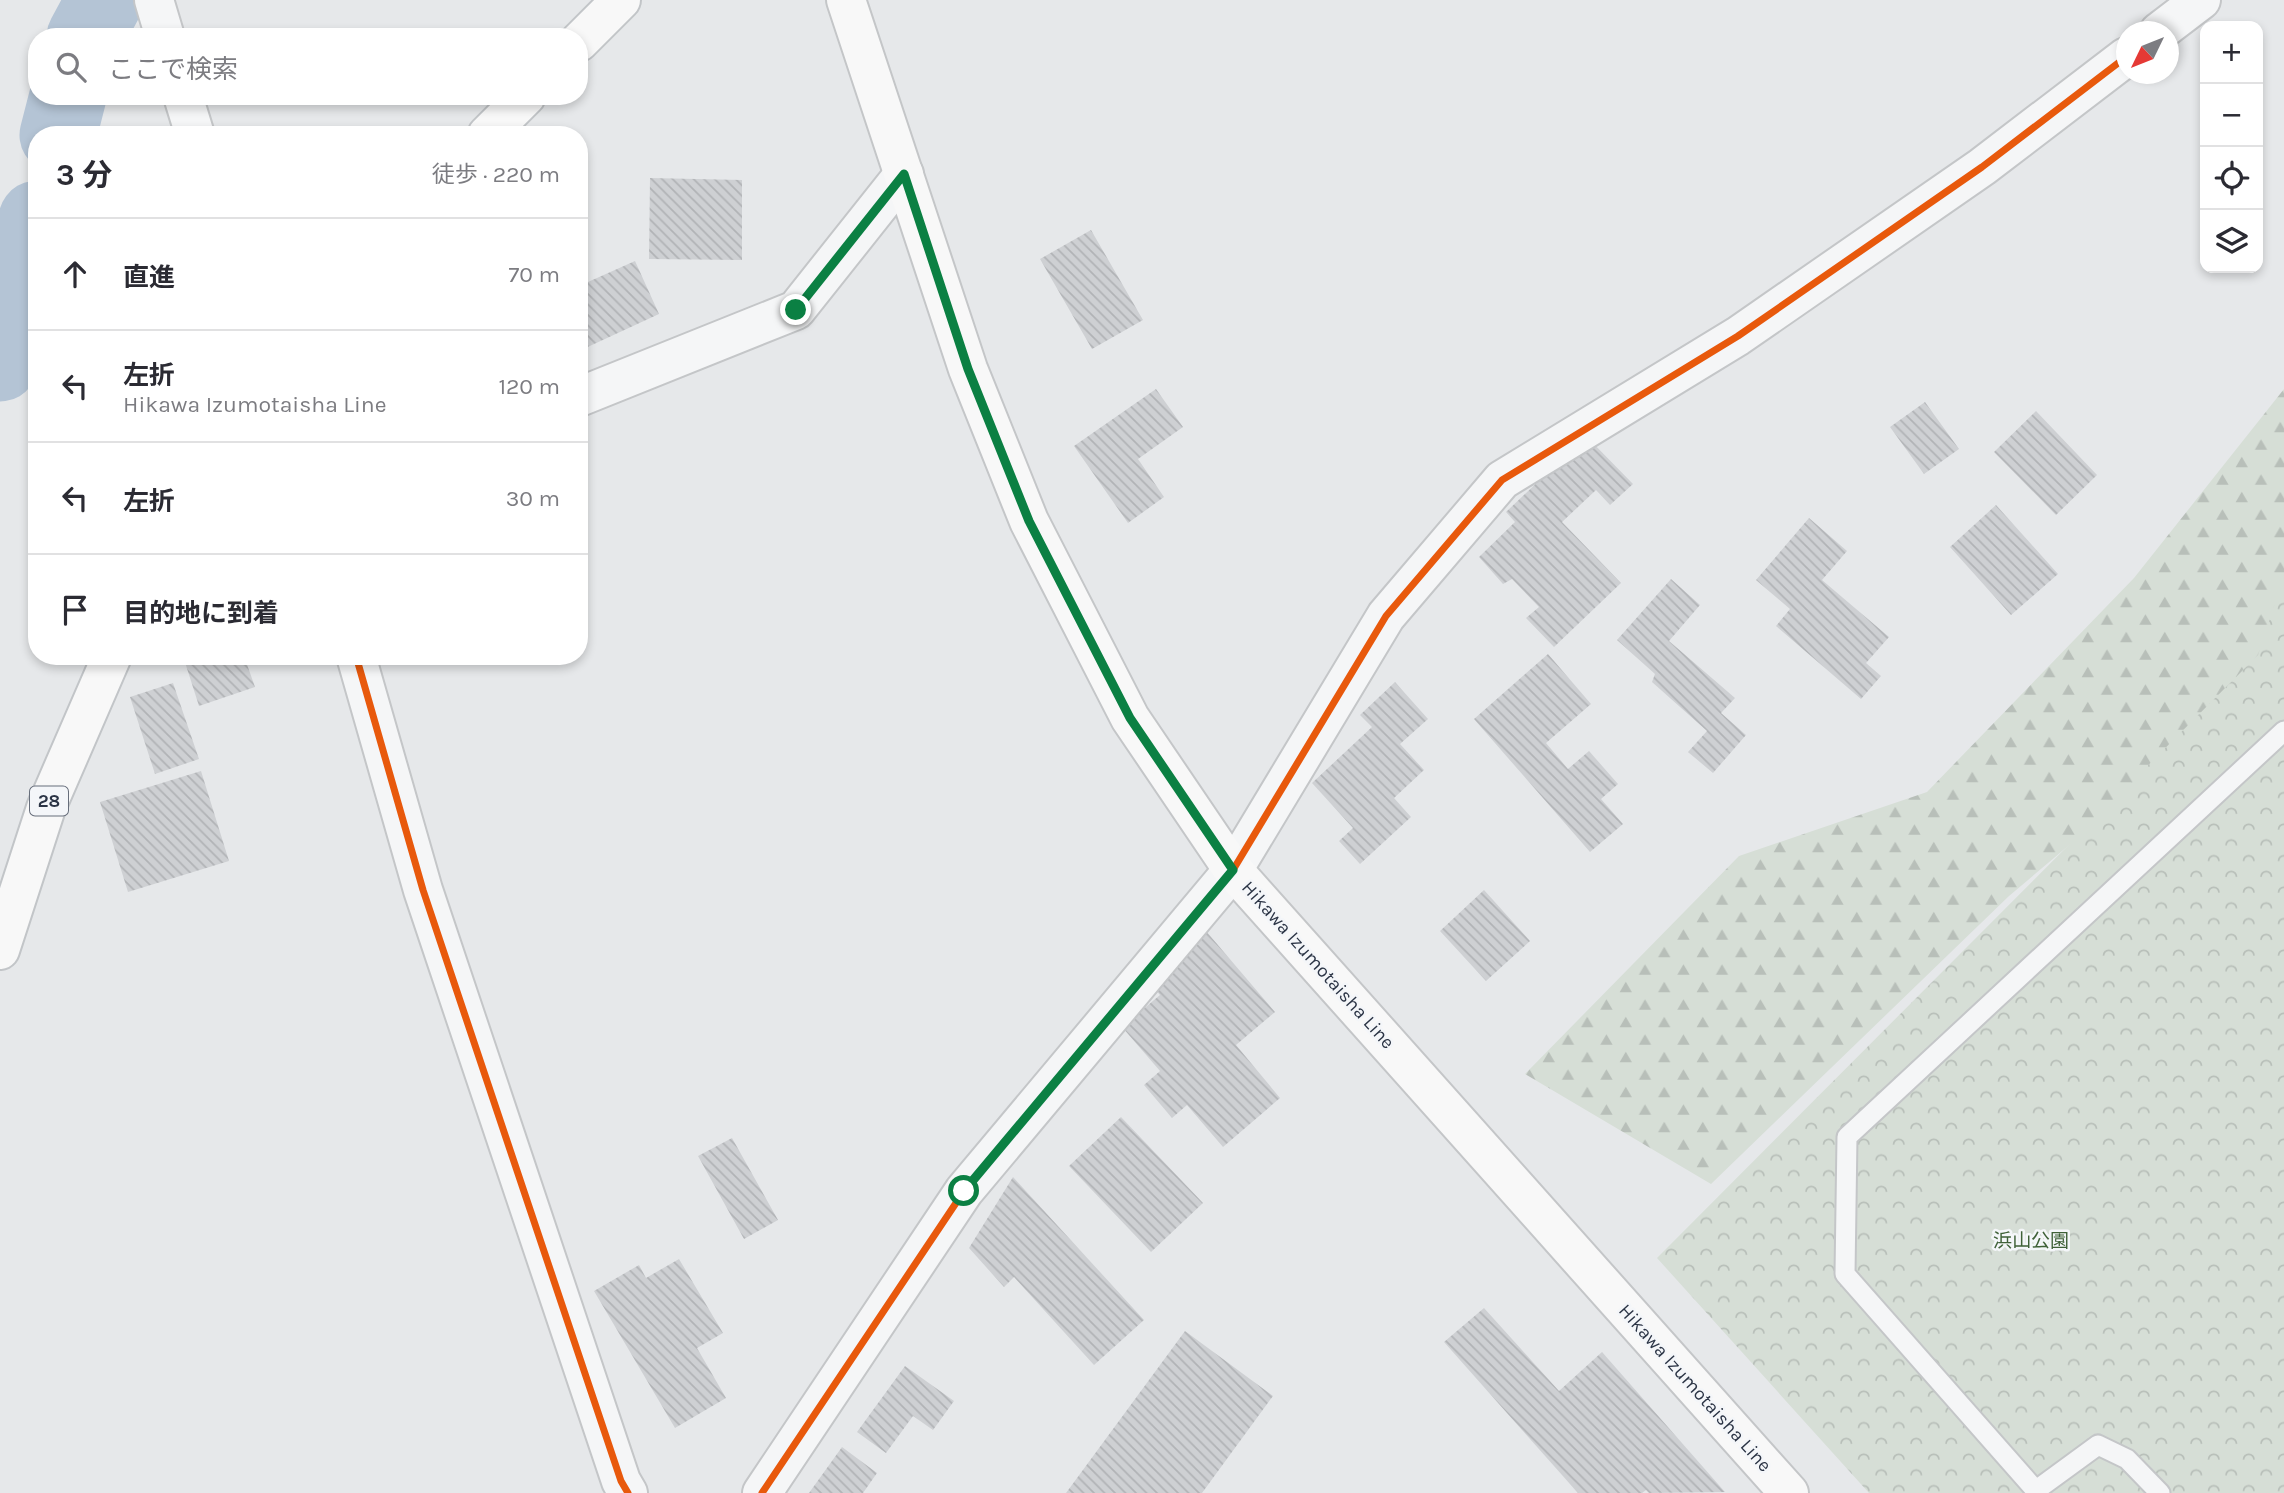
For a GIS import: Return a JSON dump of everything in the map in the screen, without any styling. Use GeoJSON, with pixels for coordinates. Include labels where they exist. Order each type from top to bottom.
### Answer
{"type":"FeatureCollection","features":[{"type":"Feature","properties":{"kind":"main road"},"geometry":{"type":"LineString","coordinates":[[588,33],[621,0]]}},
{"type":"Feature","properties":{"kind":"main road","name":"Hikawa Izumotaisha Line"},"geometry":{"type":"LineString","coordinates":[[846,0],[968,369],[1029,521],[1130,718],[1233,870],[1788,1493]]}},
{"type":"Feature","properties":{"kind":"main road"},"geometry":{"type":"LineString","coordinates":[[496,126],[517,105]]}},
{"type":"Feature","properties":{"kind":"main road","name":"28"},"geometry":{"type":"LineString","coordinates":[[0,950],[46,807],[108,665]]}},
{"type":"Feature","properties":{"kind":"street"},"geometry":{"type":"LineString","coordinates":[[2173,21],[2201,0]]}},
{"type":"Feature","properties":{"kind":"street"},"geometry":{"type":"LineString","coordinates":[[762,1493],[964,1191],[1233,870],[1387,616],[1502,480],[1738,336],[1982,167],[2116,65]]}},
{"type":"Feature","properties":{"kind":"street"},"geometry":{"type":"LineString","coordinates":[[186,105],[192,126]]}},
{"type":"Feature","properties":{"kind":"street"},"geometry":{"type":"LineString","coordinates":[[588,393],[796,310],[904,174]]}},
{"type":"Feature","properties":{"kind":"street"},"geometry":{"type":"LineString","coordinates":[[359,665],[423,890],[621,1481],[628,1493]]}},
{"type":"Feature","properties":{"kind":"lane"},"geometry":{"type":"LineString","coordinates":[[2160,1493],[2127,1459],[2098,1445],[2036,1492],[1845,1274],[1847,1137],[2284,731]]}},
{"type":"Feature","properties":{"kind":"green space"},"geometry":{"type":"Polygon","coordinates":[[[2284,389],[2284,664],[2009,896],[1711,1184],[1525,1074],[1739,856],[1927,792],[2134,578],[2284,389]]]}},
{"type":"Feature","properties":{"kind":"green space","name":"浜山公園"},"geometry":{"type":"Polygon","coordinates":[[[2284,576],[2284,1493],[1869,1493],[1657,1258],[2258,655],[2284,576]]]}},
{"type":"Feature","properties":{"kind":"building"},"geometry":{"type":"Polygon","coordinates":[[[650,178],[742,180],[742,260],[649,259],[650,178]]]}},
{"type":"Feature","properties":{"kind":"building"},"geometry":{"type":"Polygon","coordinates":[[[1091,230],[1143,320],[1092,349],[1040,259],[1091,230]]]}},
{"type":"Feature","properties":{"kind":"building"},"geometry":{"type":"Polygon","coordinates":[[[635,261],[659,314],[588,347],[588,282],[635,261]]]}},
{"type":"Feature","properties":{"kind":"building"},"geometry":{"type":"Polygon","coordinates":[[[1156,389],[1183,427],[1138,459],[1164,497],[1128,523],[1074,446],[1156,389]]]}},
{"type":"Feature","properties":{"kind":"building"},"geometry":{"type":"Polygon","coordinates":[[[1925,402],[1959,449],[1924,474],[1890,427],[1925,402]]]}},
{"type":"Feature","properties":{"kind":"building"},"geometry":{"type":"Polygon","coordinates":[[[2036,411],[2097,475],[2056,515],[1994,452],[2036,411]]]}},
{"type":"Feature","properties":{"kind":"building"},"geometry":{"type":"Polygon","coordinates":[[[1586,436],[1633,484],[1610,505],[1596,490],[1562,522],[1621,583],[1554,647],[1526,618],[1539,607],[1512,579],[1503,584],[1479,557],[1515,522],[1506,512],[1586,436]]]}},
{"type":"Feature","properties":{"kind":"building"},"geometry":{"type":"Polygon","coordinates":[[[1996,505],[2058,574],[2011,615],[1950,547],[1996,505]]]}},
{"type":"Feature","properties":{"kind":"building"},"geometry":{"type":"Polygon","coordinates":[[[1809,518],[1847,551],[1822,580],[1889,637],[1866,663],[1881,676],[1861,699],[1776,626],[1790,609],[1756,580],[1809,518]]]}},
{"type":"Feature","properties":{"kind":"building"},"geometry":{"type":"Polygon","coordinates":[[[1671,579],[1700,605],[1669,641],[1735,698],[1721,713],[1746,735],[1713,773],[1688,752],[1707,731],[1652,682],[1655,674],[1617,640],[1671,579]]]}},
{"type":"Feature","properties":{"kind":"building"},"geometry":{"type":"Polygon","coordinates":[[[1548,654],[1591,704],[1546,743],[1568,769],[1589,751],[1618,784],[1601,799],[1623,824],[1590,852],[1474,719],[1548,654]]]}},
{"type":"Feature","properties":{"kind":"building"},"geometry":{"type":"Polygon","coordinates":[[[186,665],[247,665],[255,687],[199,706],[186,665]]]}},
{"type":"Feature","properties":{"kind":"building"},"geometry":{"type":"Polygon","coordinates":[[[1395,682],[1428,719],[1400,744],[1424,770],[1394,798],[1411,817],[1360,864],[1339,841],[1353,828],[1312,783],[1372,727],[1360,715],[1395,682]]]}},
{"type":"Feature","properties":{"kind":"building"},"geometry":{"type":"Polygon","coordinates":[[[173,683],[199,759],[155,774],[130,697],[173,683]]]}},
{"type":"Feature","properties":{"kind":"building"},"geometry":{"type":"Polygon","coordinates":[[[201,771],[229,861],[128,892],[100,802],[201,771]]]}},
{"type":"Feature","properties":{"kind":"building"},"geometry":{"type":"Polygon","coordinates":[[[1484,890],[1530,941],[1486,981],[1440,931],[1484,890]]]}},
{"type":"Feature","properties":{"kind":"building"},"geometry":{"type":"Polygon","coordinates":[[[1200,924],[1275,1012],[1236,1045],[1280,1098],[1223,1147],[1187,1105],[1172,1118],[1144,1085],[1160,1071],[1122,1027],[1160,995],[1142,974],[1200,924]]]}},
{"type":"Feature","properties":{"kind":"building"},"geometry":{"type":"Polygon","coordinates":[[[1121,1117],[1203,1203],[1151,1252],[1069,1166],[1121,1117]]]}},
{"type":"Feature","properties":{"kind":"building"},"geometry":{"type":"Polygon","coordinates":[[[732,1138],[778,1220],[744,1239],[698,1156],[732,1138]]]}},
{"type":"Feature","properties":{"kind":"building"},"geometry":{"type":"Polygon","coordinates":[[[1013,1177],[1144,1320],[1094,1365],[1014,1277],[1004,1287],[969,1248],[1013,1177]]]}},
{"type":"Feature","properties":{"kind":"building"},"geometry":{"type":"Polygon","coordinates":[[[679,1259],[723,1333],[697,1348],[726,1398],[675,1428],[594,1291],[639,1265],[646,1278],[679,1259]]]}},
{"type":"Feature","properties":{"kind":"building"},"geometry":{"type":"Polygon","coordinates":[[[1484,1308],[1559,1391],[1602,1352],[1725,1492],[1649,1493],[1646,1490],[1642,1493],[1578,1493],[1444,1342],[1484,1308]]]}},
{"type":"Feature","properties":{"kind":"building"},"geometry":{"type":"Polygon","coordinates":[[[1185,1331],[1273,1396],[1202,1493],[1066,1493],[1185,1331]]]}},
{"type":"Feature","properties":{"kind":"building"},"geometry":{"type":"Polygon","coordinates":[[[905,1366],[954,1401],[933,1430],[913,1416],[886,1453],[857,1432],[905,1366]]]}},
{"type":"Feature","properties":{"kind":"building"},"geometry":{"type":"Polygon","coordinates":[[[842,1447],[877,1473],[863,1493],[809,1493],[842,1447]]]}},
{"type":"Feature","properties":{"kind":"waterway"},"geometry":{"type":"LineString","coordinates":[[90,28],[105,0]]}},
{"type":"Feature","properties":{"kind":"waterway"},"geometry":{"type":"LineString","coordinates":[[60,126],[66,105]]}},
{"type":"Feature","properties":{"kind":"waterway"},"geometry":{"type":"LineString","coordinates":[[0,363],[28,254]]}},
{"type":"Feature","properties":{"kind":"cycle path"},"geometry":{"type":"LineString","coordinates":[[762,1493],[964,1191],[1233,870],[1386,616],[1502,480],[1738,336],[1982,167],[2116,65]]}},
{"type":"Feature","properties":{"kind":"cycle path"},"geometry":{"type":"LineString","coordinates":[[359,665],[423,890],[621,1481],[628,1493]]}},
{"type":"Feature","properties":{"kind":"route"},"geometry":{"type":"LineString","coordinates":[[796,310],[904,174],[968,369],[1029,521],[1130,718],[1233,870],[964,1191]]}}]}
